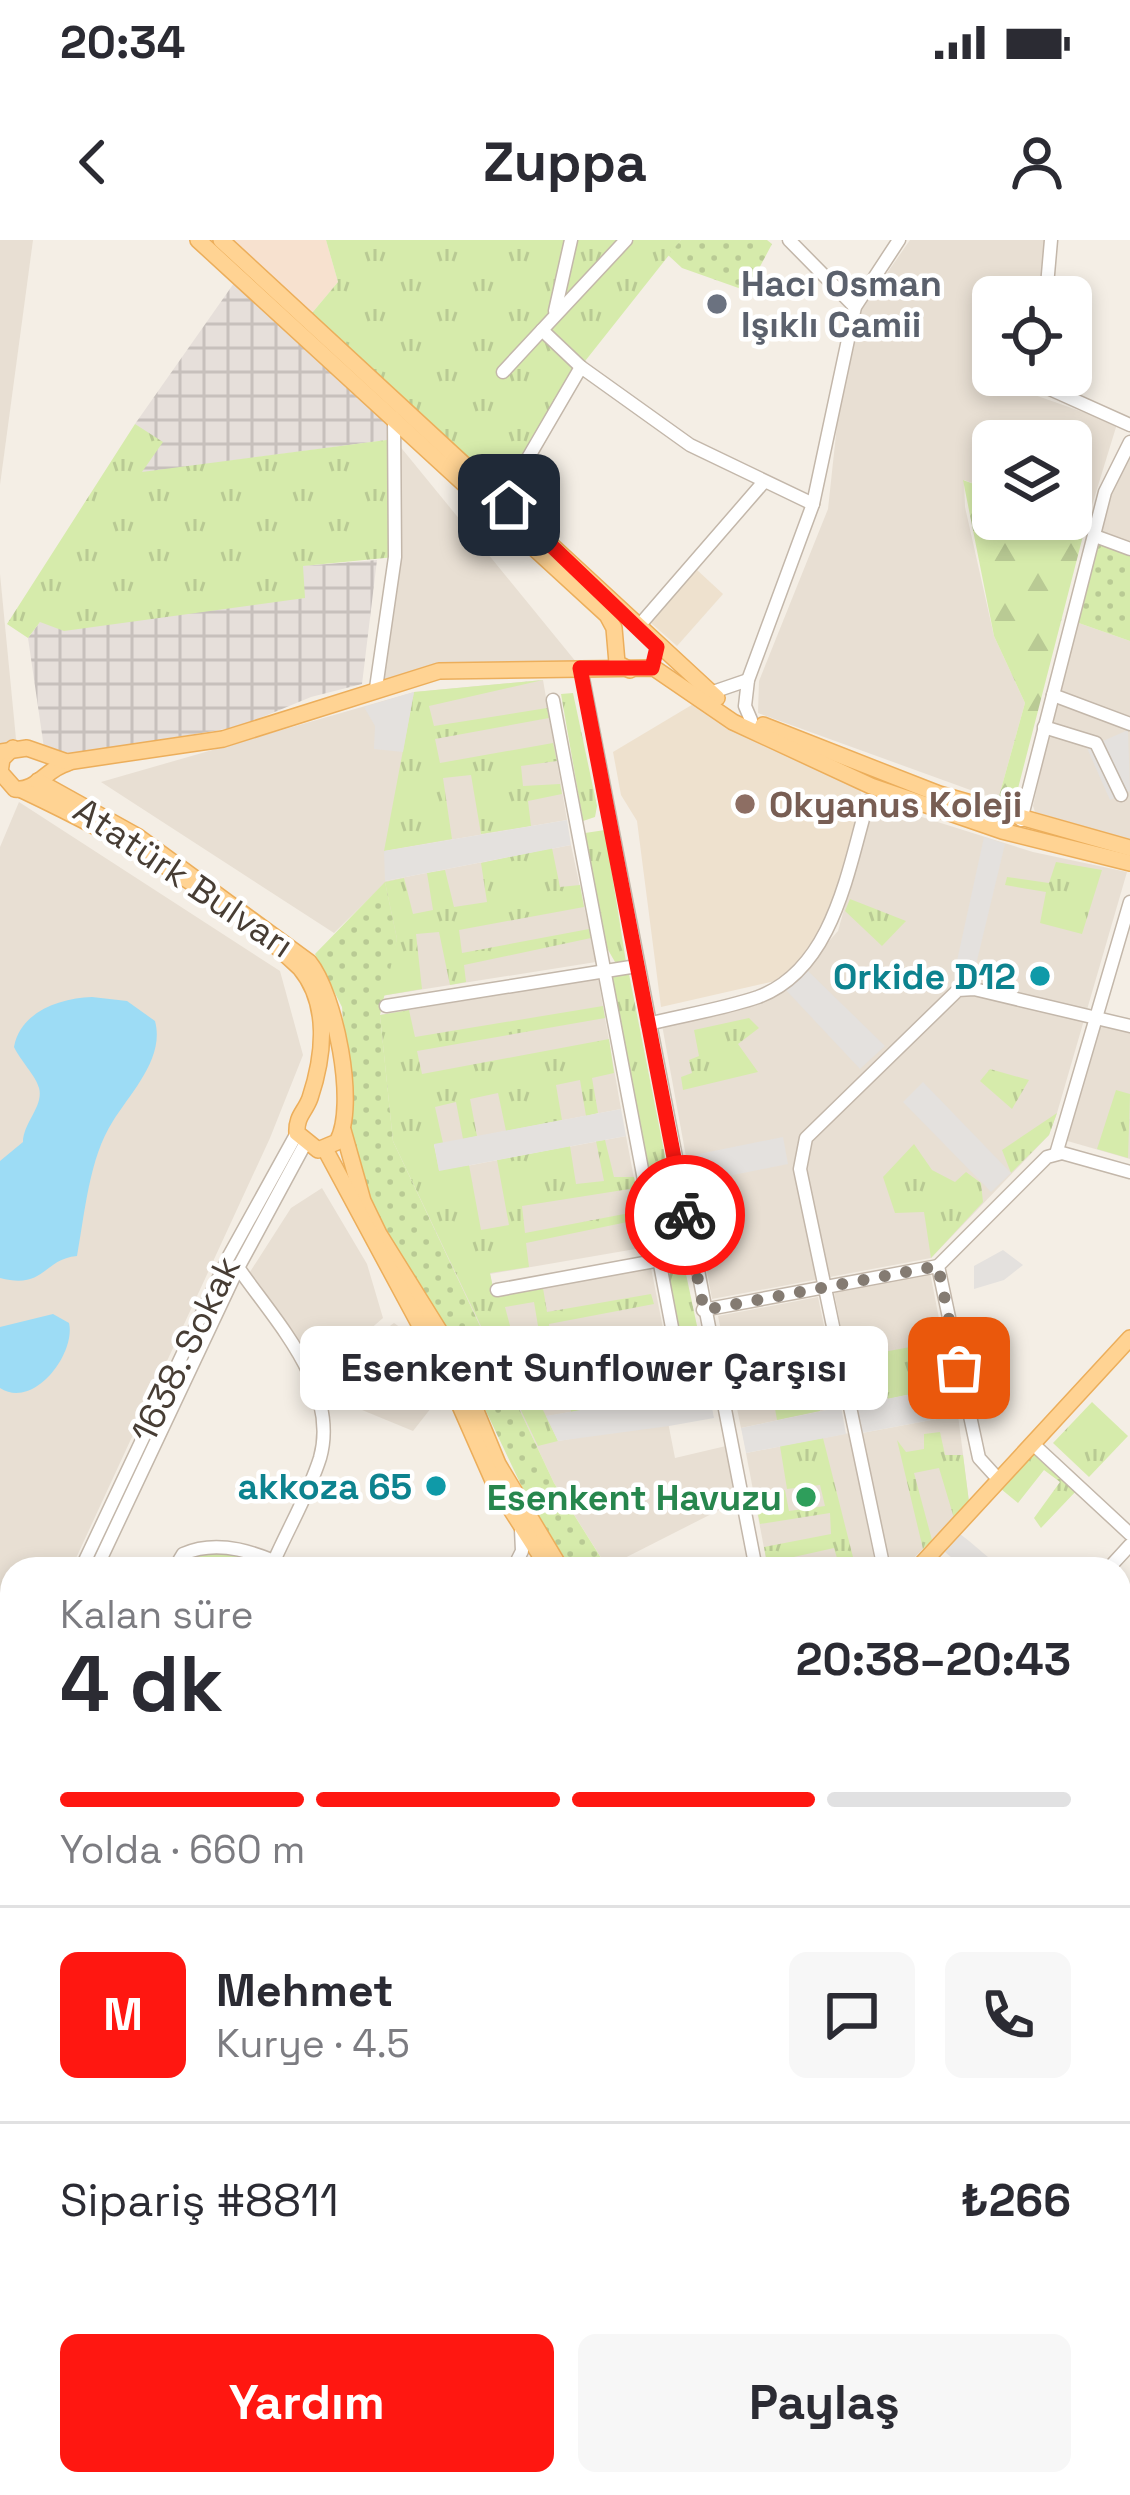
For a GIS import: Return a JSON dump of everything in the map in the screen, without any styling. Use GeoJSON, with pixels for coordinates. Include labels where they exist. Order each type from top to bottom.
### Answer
{"type":"FeatureCollection","features":[{"type":"Feature","properties":{"kind":"main road"},"geometry":{"type":"LineString","coordinates":[[198,240],[710,693],[751,720],[1019,828],[1130,848]]}},
{"type":"Feature","properties":{"kind":"main road"},"geometry":{"type":"LineString","coordinates":[[221,240],[500,506],[607,615],[618,664],[630,670]]}},
{"type":"Feature","properties":{"kind":"main road"},"geometry":{"type":"LineString","coordinates":[[580,668],[636,641],[655,645]]}},
{"type":"Feature","properties":{"kind":"main road"},"geometry":{"type":"LineString","coordinates":[[652,668],[655,645]]}},
{"type":"Feature","properties":{"kind":"main road"},"geometry":{"type":"LineString","coordinates":[[10,784],[1,765],[7,750],[34,751],[58,761],[82,760],[231,737],[376,688],[466,668],[652,668],[734,722],[889,792],[1130,863]]}},
{"type":"Feature","properties":{"kind":"main road","name":"Atatürk Bulvarı"},"geometry":{"type":"LineString","coordinates":[[34,751],[43,766],[39,779]]}},
{"type":"Feature","properties":{"kind":"main road"},"geometry":{"type":"LineString","coordinates":[[39,779],[82,760]]}},
{"type":"Feature","properties":{"kind":"main road"},"geometry":{"type":"LineString","coordinates":[[75,801],[70,775],[82,760]]}},
{"type":"Feature","properties":{"kind":"main road","name":"Atatürk Bulvarı"},"geometry":{"type":"LineString","coordinates":[[10,784],[39,779],[137,836],[309,962],[324,982],[336,1018],[343,1126],[363,1201],[450,1348],[498,1464],[547,1557]]}},
{"type":"Feature","properties":{"kind":"main road","name":"Atatürk Bulvarı"},"geometry":{"type":"LineString","coordinates":[[10,784],[92,822],[161,864],[305,974],[318,1004],[322,1036],[308,1106]]}},
{"type":"Feature","properties":{"kind":"main road"},"geometry":{"type":"LineString","coordinates":[[325,1149],[343,1126],[330,1105],[308,1106],[298,1117],[301,1138],[325,1149],[446,1374],[520,1528],[546,1557]]}},
{"type":"Feature","properties":{"kind":"main road"},"geometry":{"type":"LineString","coordinates":[[927,1557],[1130,1338]]}},
{"type":"Feature","properties":{"kind":"street"},"geometry":{"type":"LineString","coordinates":[[555,311],[571,240]]}},
{"type":"Feature","properties":{"kind":"street"},"geometry":{"type":"LineString","coordinates":[[789,240],[855,307]]}},
{"type":"Feature","properties":{"kind":"street"},"geometry":{"type":"LineString","coordinates":[[751,720],[746,706],[748,680],[812,504],[855,307],[899,240]]}},
{"type":"Feature","properties":{"kind":"street"},"geometry":{"type":"LineString","coordinates":[[1048,276],[1051,240]]}},
{"type":"Feature","properties":{"kind":"street"},"geometry":{"type":"LineString","coordinates":[[503,372],[620,242]]}},
{"type":"Feature","properties":{"kind":"street"},"geometry":{"type":"LineString","coordinates":[[542,330],[580,367],[679,438],[762,484],[812,504]]}},
{"type":"Feature","properties":{"kind":"street"},"geometry":{"type":"LineString","coordinates":[[500,506],[580,367]]}},
{"type":"Feature","properties":{"kind":"street"},"geometry":{"type":"LineString","coordinates":[[1065,396],[1130,425]]}},
{"type":"Feature","properties":{"kind":"street"},"geometry":{"type":"LineString","coordinates":[[376,688],[395,557],[394,418]]}},
{"type":"Feature","properties":{"kind":"street"},"geometry":{"type":"LineString","coordinates":[[1019,828],[1094,536],[1115,465],[1130,442]]}},
{"type":"Feature","properties":{"kind":"street"},"geometry":{"type":"LineString","coordinates":[[638,627],[762,484]]}},
{"type":"Feature","properties":{"kind":"street"},"geometry":{"type":"LineString","coordinates":[[1094,536],[1130,549]]}},
{"type":"Feature","properties":{"kind":"street"},"geometry":{"type":"LineString","coordinates":[[580,668],[754,1557]]}},
{"type":"Feature","properties":{"kind":"street"},"geometry":{"type":"LineString","coordinates":[[710,693],[748,680]]}},
{"type":"Feature","properties":{"kind":"street"},"geometry":{"type":"LineString","coordinates":[[1053,695],[1130,724]]}},
{"type":"Feature","properties":{"kind":"street"},"geometry":{"type":"LineString","coordinates":[[554,700],[674,1338]]}},
{"type":"Feature","properties":{"kind":"street"},"geometry":{"type":"LineString","coordinates":[[1044,727],[1096,743],[1121,795]]}},
{"type":"Feature","properties":{"kind":"street"},"geometry":{"type":"LineString","coordinates":[[648,1024],[760,996],[784,979],[833,922],[868,801],[860,780]]}},
{"type":"Feature","properties":{"kind":"street"},"geometry":{"type":"LineString","coordinates":[[868,801],[889,792]]}},
{"type":"Feature","properties":{"kind":"street"},"geometry":{"type":"LineString","coordinates":[[578,830],[610,824]]}},
{"type":"Feature","properties":{"kind":"street"},"geometry":{"type":"LineString","coordinates":[[1056,1154],[1130,902]]}},
{"type":"Feature","properties":{"kind":"street"},"geometry":{"type":"LineString","coordinates":[[386,1006],[637,966]]}},
{"type":"Feature","properties":{"kind":"street"},"geometry":{"type":"LineString","coordinates":[[881,1557],[800,1153],[806,1138],[946,998],[974,989],[1130,1025]]}},
{"type":"Feature","properties":{"kind":"street","name":"1638. Sokak"},"geometry":{"type":"LineString","coordinates":[[87,1557],[301,1138]]}},
{"type":"Feature","properties":{"kind":"street"},"geometry":{"type":"LineString","coordinates":[[704,1310],[938,1266],[1047,1157],[1056,1154],[1130,1172]]}},
{"type":"Feature","properties":{"kind":"street"},"geometry":{"type":"LineString","coordinates":[[497,1290],[693,1254]]}},
{"type":"Feature","properties":{"kind":"street"},"geometry":{"type":"LineString","coordinates":[[234,1262],[311,1376],[321,1407],[319,1460],[276,1557]]}},
{"type":"Feature","properties":{"kind":"street","name":"1638. Sokak"},"geometry":{"type":"LineString","coordinates":[[101,1557],[234,1262]]}},
{"type":"Feature","properties":{"kind":"street"},"geometry":{"type":"LineString","coordinates":[[938,1266],[980,1458],[999,1480]]}},
{"type":"Feature","properties":{"kind":"street"},"geometry":{"type":"LineString","coordinates":[[1033,1444],[1130,1534]]}},
{"type":"Feature","properties":{"kind":"street"},"geometry":{"type":"LineString","coordinates":[[518,1557],[520,1528]]}},
{"type":"Feature","properties":{"kind":"street"},"geometry":{"type":"LineString","coordinates":[[181,1557],[212,1546],[257,1557]]}},
{"type":"Feature","properties":{"kind":"shaded area"},"geometry":{"type":"Polygon","coordinates":[[[0,240],[33,240],[0,485],[0,240]]]}},
{"type":"Feature","properties":{"kind":"shaded area"},"geometry":{"type":"Polygon","coordinates":[[[212,240],[326,240],[338,282],[307,319],[212,240]]]}},
{"type":"Feature","properties":{"kind":"shaded area"},"geometry":{"type":"Polygon","coordinates":[[[910,240],[1045,240],[1042,276],[972,276],[972,396],[1038,396],[1117,424],[1092,505],[1092,420],[972,420],[972,483],[964,480],[965,507],[994,636],[1025,703],[998,800],[758,713],[759,681],[828,509],[841,388],[862,309],[910,240]]]}},
{"type":"Feature","properties":{"kind":"shaded area"},"geometry":{"type":"Polygon","coordinates":[[[239,276],[394,418],[394,439],[140,473],[135,424],[239,276]]]}},
{"type":"Feature","properties":{"kind":"shaded area"},"geometry":{"type":"Polygon","coordinates":[[[394,439],[581,668],[460,669],[376,688],[395,557],[394,439]]]}},
{"type":"Feature","properties":{"kind":"shaded area"},"geometry":{"type":"Polygon","coordinates":[[[1130,442],[1130,549],[1095,536],[1130,442]]]}},
{"type":"Feature","properties":{"kind":"shaded area"},"geometry":{"type":"Polygon","coordinates":[[[377,560],[362,684],[311,697],[238,727],[60,756],[44,748],[28,638],[40,622],[304,598],[302,566],[377,560]]]}},
{"type":"Feature","properties":{"kind":"shaded area"},"geometry":{"type":"Polygon","coordinates":[[[697,570],[723,594],[677,646],[650,622],[697,570]]]}},
{"type":"Feature","properties":{"kind":"shaded area"},"geometry":{"type":"Polygon","coordinates":[[[0,574],[16,739],[0,746],[0,574]]]}},
{"type":"Feature","properties":{"kind":"shaded area"},"geometry":{"type":"Polygon","coordinates":[[[1073,621],[1130,641],[1130,840],[1035,812],[1033,806],[1073,621]]]}},
{"type":"Feature","properties":{"kind":"shaded area"},"geometry":{"type":"Polygon","coordinates":[[[543,680],[567,820],[385,851],[385,881],[571,845],[596,962],[381,996],[385,883],[334,933],[101,782],[414,692],[543,680]]]}},
{"type":"Feature","properties":{"kind":"shaded area"},"geometry":{"type":"Polygon","coordinates":[[[414,692],[403,752],[374,749],[375,726],[364,707],[414,692]]]}},
{"type":"Feature","properties":{"kind":"shaded area"},"geometry":{"type":"Polygon","coordinates":[[[695,703],[860,788],[862,800],[833,923],[784,979],[661,1007],[637,821],[621,795],[613,752],[695,703]]]}},
{"type":"Feature","properties":{"kind":"shaded area"},"geometry":{"type":"Polygon","coordinates":[[[1128,730],[1130,791],[1110,800],[1087,748],[1128,730]]]}},
{"type":"Feature","properties":{"kind":"shaded area"},"geometry":{"type":"Polygon","coordinates":[[[19,802],[280,971],[303,1055],[270,1138],[77,1557],[0,1557],[0,847],[19,802]]]}},
{"type":"Feature","properties":{"kind":"shaded area"},"geometry":{"type":"Polygon","coordinates":[[[874,802],[1033,852],[1127,872],[1057,1113],[1049,1135],[931,1258],[712,1299],[662,1025],[760,1002],[805,968],[838,931],[874,802]]]}},
{"type":"Feature","properties":{"kind":"shaded area"},"geometry":{"type":"Polygon","coordinates":[[[567,820],[571,845],[385,881],[384,851],[567,820]]]}},
{"type":"Feature","properties":{"kind":"shaded area"},"geometry":{"type":"Polygon","coordinates":[[[984,837],[1005,844],[974,973],[955,970],[984,837]]]}},
{"type":"Feature","properties":{"kind":"shaded area"},"geometry":{"type":"Polygon","coordinates":[[[805,968],[885,1046],[860,1069],[784,988],[805,968]]]}},
{"type":"Feature","properties":{"kind":"shaded area"},"geometry":{"type":"Polygon","coordinates":[[[598,978],[621,1109],[434,1145],[440,1171],[626,1136],[647,1247],[490,1274],[495,1297],[651,1268],[676,1393],[548,1416],[558,1441],[668,1422],[675,1458],[726,1446],[737,1501],[627,1557],[601,1557],[554,1483],[393,1141],[380,1015],[598,978]]]}},
{"type":"Feature","properties":{"kind":"shaded area"},"geometry":{"type":"Polygon","coordinates":[[[1098,1025],[1130,1033],[1130,1159],[1064,1140],[1098,1025]]]}},
{"type":"Feature","properties":{"kind":"shaded area"},"geometry":{"type":"Polygon","coordinates":[[[923,1082],[1011,1173],[991,1192],[903,1102],[923,1082]]]}},
{"type":"Feature","properties":{"kind":"shaded area"},"geometry":{"type":"Polygon","coordinates":[[[621,1109],[626,1136],[439,1171],[434,1144],[621,1109]]]}},
{"type":"Feature","properties":{"kind":"shaded area"},"geometry":{"type":"Polygon","coordinates":[[[783,1137],[788,1164],[689,1184],[684,1157],[783,1137]]]}},
{"type":"Feature","properties":{"kind":"shaded area"},"geometry":{"type":"Polygon","coordinates":[[[322,1188],[367,1264],[383,1318],[368,1331],[369,1338],[313,1365],[248,1275],[291,1208],[322,1188]]]}},
{"type":"Feature","properties":{"kind":"shaded area"},"geometry":{"type":"Polygon","coordinates":[[[1003,1250],[1023,1265],[1004,1280],[974,1289],[974,1266],[1003,1250]]]}},
{"type":"Feature","properties":{"kind":"shaded area"},"geometry":{"type":"Polygon","coordinates":[[[930,1272],[952,1386],[856,1405],[834,1292],[930,1272]]]}},
{"type":"Feature","properties":{"kind":"shaded area"},"geometry":{"type":"Polygon","coordinates":[[[818,1297],[841,1407],[741,1428],[718,1316],[818,1297]]]}},
{"type":"Feature","properties":{"kind":"shaded area"},"geometry":{"type":"Polygon","coordinates":[[[394,1323],[411,1335],[442,1394],[413,1431],[345,1403],[330,1388],[330,1369],[394,1323]]]}},
{"type":"Feature","properties":{"kind":"shaded area"},"geometry":{"type":"Polygon","coordinates":[[[952,1386],[958,1415],[862,1433],[856,1405],[952,1386]]]}},
{"type":"Feature","properties":{"kind":"shaded area"},"geometry":{"type":"Polygon","coordinates":[[[708,1388],[714,1418],[669,1426],[558,1441],[546,1416],[708,1388]]]}},
{"type":"Feature","properties":{"kind":"shaded area"},"geometry":{"type":"Polygon","coordinates":[[[841,1407],[846,1434],[746,1453],[741,1428],[841,1407]]]}},
{"type":"Feature","properties":{"kind":"shaded area"},"geometry":{"type":"Polygon","coordinates":[[[958,1415],[969,1502],[915,1557],[888,1557],[862,1433],[958,1415]]]}},
{"type":"Feature","properties":{"kind":"shaded area"},"geometry":{"type":"Polygon","coordinates":[[[849,1433],[874,1557],[766,1557],[746,1453],[849,1433]]]}},
{"type":"Feature","properties":{"kind":"shaded area"},"geometry":{"type":"Polygon","coordinates":[[[960,1534],[988,1557],[951,1557],[945,1552],[960,1534]]]}},
{"type":"Feature","properties":{"kind":"green space"},"geometry":{"type":"Polygon","coordinates":[[[326,240],[681,240],[578,370],[504,501],[307,319],[338,282],[326,240]]]}},
{"type":"Feature","properties":{"kind":"green space"},"geometry":{"type":"Polygon","coordinates":[[[681,240],[767,240],[772,244],[747,291],[682,268],[668,255],[681,240]]]}},
{"type":"Feature","properties":{"kind":"green space"},"geometry":{"type":"Polygon","coordinates":[[[135,424],[163,442],[142,472],[394,439],[395,557],[303,566],[305,598],[64,631],[40,622],[28,638],[7,624],[135,424]]]}},
{"type":"Feature","properties":{"kind":"green space"},"geometry":{"type":"Polygon","coordinates":[[[963,480],[972,483],[972,525],[963,480]]]}},
{"type":"Feature","properties":{"kind":"green space"},"geometry":{"type":"Polygon","coordinates":[[[1095,536],[1130,549],[1130,641],[1073,621],[1095,536]]]}},
{"type":"Feature","properties":{"kind":"green space"},"geometry":{"type":"Polygon","coordinates":[[[975,540],[1082,540],[1014,804],[998,800],[1025,703],[994,636],[975,540]]]}},
{"type":"Feature","properties":{"kind":"green space"},"geometry":{"type":"Polygon","coordinates":[[[543,680],[429,706],[434,726],[547,708],[549,718],[435,739],[440,763],[553,743],[557,761],[521,766],[523,786],[560,784],[562,794],[528,801],[531,826],[481,834],[471,775],[443,778],[452,839],[384,851],[414,692],[543,680]]]}},
{"type":"Feature","properties":{"kind":"green space"},"geometry":{"type":"Polygon","coordinates":[[[573,693],[597,806],[595,817],[583,821],[561,694],[573,693]]]}},
{"type":"Feature","properties":{"kind":"green space"},"geometry":{"type":"Polygon","coordinates":[[[605,830],[626,962],[615,962],[607,948],[585,833],[605,830]]]}},
{"type":"Feature","properties":{"kind":"green space"},"geometry":{"type":"Polygon","coordinates":[[[552,848],[560,887],[580,885],[584,907],[459,930],[462,953],[589,929],[591,938],[464,965],[466,982],[450,985],[439,932],[416,934],[422,989],[381,996],[397,939],[385,882],[404,878],[413,914],[433,910],[427,873],[445,870],[454,907],[487,902],[481,863],[552,848]]]}},
{"type":"Feature","properties":{"kind":"green space"},"geometry":{"type":"Polygon","coordinates":[[[1056,862],[1102,870],[1082,934],[1040,923],[1046,892],[1005,885],[1007,877],[1049,883],[1056,862]]]}},
{"type":"Feature","properties":{"kind":"green space"},"geometry":{"type":"Polygon","coordinates":[[[385,882],[397,939],[380,1015],[393,1141],[554,1483],[600,1557],[564,1557],[530,1504],[458,1352],[377,1219],[355,1167],[342,1007],[315,954],[385,882]]]}},
{"type":"Feature","properties":{"kind":"green space"},"geometry":{"type":"Polygon","coordinates":[[[850,899],[906,921],[882,946],[845,911],[850,899]]]}},
{"type":"Feature","properties":{"kind":"green space"},"geometry":{"type":"Polygon","coordinates":[[[629,974],[683,1247],[661,1245],[611,975],[629,974]]]}},
{"type":"Feature","properties":{"kind":"green space"},"geometry":{"type":"Polygon","coordinates":[[[603,1006],[605,1018],[417,1051],[422,1074],[609,1039],[614,1073],[592,1078],[598,1113],[586,1116],[580,1080],[556,1085],[562,1120],[506,1131],[498,1093],[470,1099],[477,1136],[463,1139],[456,1102],[435,1107],[443,1143],[434,1145],[439,1170],[469,1165],[481,1230],[509,1225],[497,1160],[570,1146],[576,1184],[604,1181],[596,1141],[605,1140],[614,1177],[634,1177],[636,1188],[522,1206],[525,1233],[640,1211],[642,1219],[526,1243],[529,1267],[490,1273],[495,1297],[543,1288],[547,1312],[651,1294],[654,1304],[549,1324],[552,1347],[521,1353],[521,1343],[540,1338],[534,1302],[505,1307],[518,1356],[535,1353],[543,1410],[558,1441],[538,1446],[393,1141],[380,1015],[409,1010],[415,1037],[603,1006]]]}},
{"type":"Feature","properties":{"kind":"green space"},"geometry":{"type":"Polygon","coordinates":[[[749,1018],[759,1028],[738,1044],[758,1072],[683,1090],[681,1077],[692,1073],[689,1060],[699,1056],[694,1030],[749,1018]]]}},
{"type":"Feature","properties":{"kind":"green space"},"geometry":{"type":"Polygon","coordinates":[[[990,1069],[1029,1080],[1012,1109],[980,1081],[990,1069]]]}},
{"type":"Feature","properties":{"kind":"green space"},"geometry":{"type":"Polygon","coordinates":[[[1116,1090],[1130,1094],[1128,1158],[1097,1149],[1116,1090]]]}},
{"type":"Feature","properties":{"kind":"green space"},"geometry":{"type":"Polygon","coordinates":[[[1057,1113],[1049,1135],[1011,1173],[1002,1150],[1057,1113]]]}},
{"type":"Feature","properties":{"kind":"green space"},"geometry":{"type":"Polygon","coordinates":[[[914,1144],[932,1170],[955,1182],[966,1172],[981,1183],[983,1202],[931,1258],[924,1212],[895,1213],[883,1177],[914,1144]]]}},
{"type":"Feature","properties":{"kind":"green space"},"geometry":{"type":"Polygon","coordinates":[[[683,1260],[710,1387],[687,1391],[679,1343],[689,1340],[685,1327],[677,1327],[665,1265],[683,1260]]]}},
{"type":"Feature","properties":{"kind":"green space"},"geometry":{"type":"Polygon","coordinates":[[[660,1328],[664,1350],[650,1354],[654,1397],[647,1398],[639,1360],[610,1364],[617,1404],[571,1412],[559,1347],[660,1328]]]}},
{"type":"Feature","properties":{"kind":"green space"},"geometry":{"type":"Polygon","coordinates":[[[921,1345],[930,1390],[888,1399],[878,1353],[921,1345]]]}},
{"type":"Feature","properties":{"kind":"green space"},"geometry":{"type":"Polygon","coordinates":[[[832,1360],[834,1373],[814,1376],[820,1411],[777,1420],[771,1386],[732,1387],[731,1378],[832,1360]]]}},
{"type":"Feature","properties":{"kind":"green space"},"geometry":{"type":"Polygon","coordinates":[[[1092,1402],[1128,1436],[1089,1477],[1053,1443],[1092,1402]]]}},
{"type":"Feature","properties":{"kind":"green space"},"geometry":{"type":"Polygon","coordinates":[[[940,1432],[945,1455],[963,1455],[969,1502],[954,1518],[939,1468],[914,1473],[932,1540],[923,1549],[897,1440],[906,1452],[924,1449],[924,1434],[940,1432]]]}},
{"type":"Feature","properties":{"kind":"green space"},"geometry":{"type":"Polygon","coordinates":[[[823,1438],[853,1557],[837,1557],[834,1548],[794,1557],[766,1557],[764,1547],[831,1534],[830,1513],[760,1524],[754,1495],[785,1490],[789,1511],[825,1506],[820,1485],[787,1489],[780,1446],[823,1438]]]}},
{"type":"Feature","properties":{"kind":"green space"},"geometry":{"type":"Polygon","coordinates":[[[1035,1449],[1078,1489],[1041,1528],[1034,1518],[1060,1482],[1044,1470],[1018,1503],[1001,1489],[1035,1449]]]}},
{"type":"Feature","properties":{"kind":"green space"},"geometry":{"type":"Polygon","coordinates":[[[213,1546],[251,1557],[194,1557],[213,1546]]]}},
{"type":"Feature","properties":{"kind":"water"},"geometry":{"type":"Polygon","coordinates":[[[92,997],[127,1001],[155,1021],[151,1061],[98,1152],[77,1256],[26,1280],[0,1278],[0,1161],[23,1142],[40,1095],[35,1078],[14,1047],[24,1025],[43,1009],[92,997]]]}},
{"type":"Feature","properties":{"kind":"water"},"geometry":{"type":"Polygon","coordinates":[[[53,1314],[69,1323],[59,1363],[39,1385],[26,1391],[0,1388],[0,1327],[53,1314]]]}},
{"type":"Feature","properties":{"kind":"way so far"},"geometry":{"type":"LineString","coordinates":[[685,1215],[704,1310],[938,1266],[959,1368]]}},
{"type":"Feature","properties":{"kind":"place","name":"Hacı Osman Işıklı Camii"},"geometry":{"type":"Point","coordinates":[717,304]}},
{"type":"Feature","properties":{"kind":"place","name":"Okyanus Koleji"},"geometry":{"type":"Point","coordinates":[745,804]}},
{"type":"Feature","properties":{"kind":"place","name":"Orkide D12"},"geometry":{"type":"Point","coordinates":[1040,976]}},
{"type":"Feature","properties":{"kind":"place","name":"Esenkent Sunflower Çarşısı"},"geometry":{"type":"Point","coordinates":[959,1368]}},
{"type":"Feature","properties":{"kind":"place","name":"akkoza 65"},"geometry":{"type":"Point","coordinates":[436,1486]}},
{"type":"Feature","properties":{"kind":"place","name":"Esenkent Havuzu"},"geometry":{"type":"Point","coordinates":[806,1497]}},
{"type":"Feature","properties":{"kind":"route"},"geometry":{"type":"LineString","coordinates":[[509,505],[657,647],[652,668],[580,668],[685,1215]]}}]}
